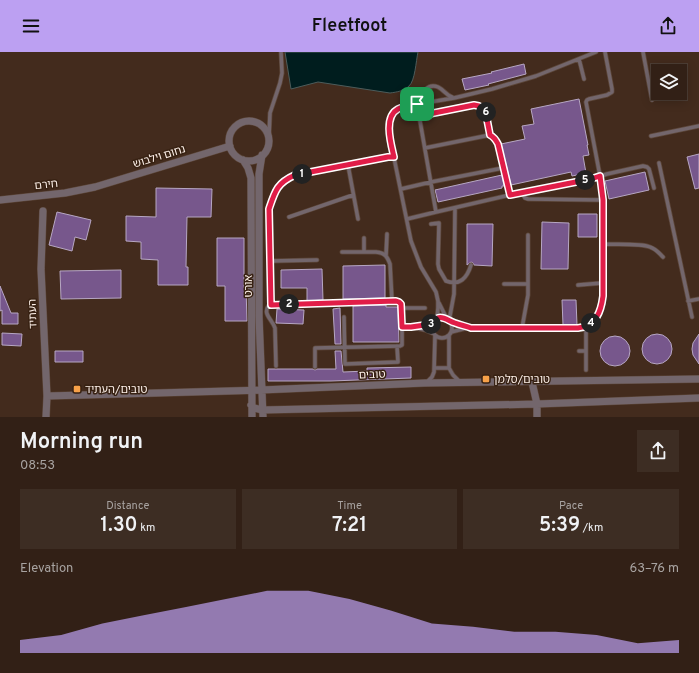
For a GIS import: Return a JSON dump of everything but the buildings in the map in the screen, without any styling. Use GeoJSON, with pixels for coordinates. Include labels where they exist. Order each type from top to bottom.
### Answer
{"type":"FeatureCollection","features":[{"type":"Feature","properties":{"kind":"street"},"geometry":{"type":"LineString","coordinates":[[244,121],[257,122],[266,131],[269,137],[267,149],[260,158],[254,160],[243,160],[236,156],[232,152],[229,140],[233,128],[244,121]]}},
{"type":"Feature","properties":{"kind":"street","name":"נחום וילבוש"},"geometry":{"type":"LineString","coordinates":[[95,187],[230,146]]}},
{"type":"Feature","properties":{"kind":"street","name":"אורט"},"geometry":{"type":"LineString","coordinates":[[262,155],[259,174],[259,316],[263,413]]}},
{"type":"Feature","properties":{"kind":"street","name":"אורט"},"geometry":{"type":"LineString","coordinates":[[243,160],[248,168],[251,178],[252,417]]}},
{"type":"Feature","properties":{"kind":"street","name":"חירם"},"geometry":{"type":"LineString","coordinates":[[0,200],[65,193],[95,187]]}},
{"type":"Feature","properties":{"kind":"street","name":"העתיד"},"geometry":{"type":"LineString","coordinates":[[43,211],[41,269],[46,417]]}},
{"type":"Feature","properties":{"kind":"street","name":"טובים"},"geometry":{"type":"LineString","coordinates":[[46,396],[261,390],[425,383],[699,379]]}},
{"type":"Feature","properties":{"kind":"street"},"geometry":{"type":"LineString","coordinates":[[532,382],[537,404],[537,417]]}},
{"type":"Feature","properties":{"kind":"street"},"geometry":{"type":"LineString","coordinates":[[251,405],[263,413],[699,398]]}},
{"type":"Feature","properties":{"kind":"lane"},"geometry":{"type":"LineString","coordinates":[[269,137],[270,113],[282,73],[281,52]]}},
{"type":"Feature","properties":{"kind":"lane"},"geometry":{"type":"LineString","coordinates":[[402,327],[432,324],[437,319],[438,301],[436,292],[421,267],[411,241],[389,128],[390,120],[393,114],[397,109],[454,98],[529,78],[596,52]]}},
{"type":"Feature","properties":{"kind":"lane"},"geometry":{"type":"LineString","coordinates":[[437,319],[440,318],[448,320],[471,328],[578,328],[586,326],[595,320],[600,312],[603,296],[603,200],[586,102],[589,98],[607,95],[612,92],[605,52]]}},
{"type":"Feature","properties":{"kind":"lane"},"geometry":{"type":"LineString","coordinates":[[643,52],[651,95]]}},
{"type":"Feature","properties":{"kind":"lane"},"geometry":{"type":"LineString","coordinates":[[579,59],[584,79]]}},
{"type":"Feature","properties":{"kind":"lane"},"geometry":{"type":"LineString","coordinates":[[436,212],[417,104],[424,91],[431,87],[438,87],[447,95],[454,98]]}},
{"type":"Feature","properties":{"kind":"lane"},"geometry":{"type":"LineString","coordinates":[[419,116],[474,105],[485,109],[490,135],[498,144],[510,195]]}},
{"type":"Feature","properties":{"kind":"lane"},"geometry":{"type":"LineString","coordinates":[[651,136],[699,126]]}},
{"type":"Feature","properties":{"kind":"lane"},"geometry":{"type":"LineString","coordinates":[[425,148],[490,135]]}},
{"type":"Feature","properties":{"kind":"lane"},"geometry":{"type":"LineString","coordinates":[[271,305],[269,209],[277,187],[285,180],[295,175],[394,157]]}},
{"type":"Feature","properties":{"kind":"lane"},"geometry":{"type":"LineString","coordinates":[[659,163],[692,317]]}},
{"type":"Feature","properties":{"kind":"lane"},"geometry":{"type":"LineString","coordinates":[[348,165],[358,219]]}},
{"type":"Feature","properties":{"kind":"lane"},"geometry":{"type":"LineString","coordinates":[[407,219],[510,195],[591,179],[643,166],[649,169],[654,188]]}},
{"type":"Feature","properties":{"kind":"lane"},"geometry":{"type":"LineString","coordinates":[[401,189],[503,168]]}},
{"type":"Feature","properties":{"kind":"lane"},"geometry":{"type":"LineString","coordinates":[[522,193],[525,198],[528,199],[603,200]]}},
{"type":"Feature","properties":{"kind":"lane"},"geometry":{"type":"LineString","coordinates":[[289,217],[353,195]]}},
{"type":"Feature","properties":{"kind":"lane"},"geometry":{"type":"LineString","coordinates":[[448,320],[455,283],[455,208]]}},
{"type":"Feature","properties":{"kind":"lane"},"geometry":{"type":"LineString","coordinates":[[431,224],[439,223],[438,264],[439,269],[446,281],[455,283],[464,280],[471,265]]}},
{"type":"Feature","properties":{"kind":"lane"},"geometry":{"type":"LineString","coordinates":[[387,234],[386,256],[390,264],[392,301]]}},
{"type":"Feature","properties":{"kind":"lane"},"geometry":{"type":"LineString","coordinates":[[522,328],[528,296],[528,235]]}},
{"type":"Feature","properties":{"kind":"lane"},"geometry":{"type":"LineString","coordinates":[[364,238],[364,252]]}},
{"type":"Feature","properties":{"kind":"lane"},"geometry":{"type":"LineString","coordinates":[[603,244],[640,245],[650,247],[657,250],[663,257]]}},
{"type":"Feature","properties":{"kind":"lane"},"geometry":{"type":"LineString","coordinates":[[342,252],[382,253],[386,256]]}},
{"type":"Feature","properties":{"kind":"lane"},"geometry":{"type":"LineString","coordinates":[[270,261],[317,260]]}},
{"type":"Feature","properties":{"kind":"lane"},"geometry":{"type":"LineString","coordinates":[[578,285],[602,283]]}},
{"type":"Feature","properties":{"kind":"lane"},"geometry":{"type":"LineString","coordinates":[[504,284],[528,284]]}},
{"type":"Feature","properties":{"kind":"lane"},"geometry":{"type":"LineString","coordinates":[[688,301],[699,299]]}},
{"type":"Feature","properties":{"kind":"lane"},"geometry":{"type":"LineString","coordinates":[[276,366],[275,328],[273,322],[267,316],[268,306],[392,301],[399,302],[401,304],[402,344],[400,346],[315,348],[315,367]]}},
{"type":"Feature","properties":{"kind":"lane"},"geometry":{"type":"LineString","coordinates":[[438,301],[452,327],[450,334],[449,368],[453,375],[461,383]]}},
{"type":"Feature","properties":{"kind":"lane"},"geometry":{"type":"LineString","coordinates":[[402,308],[424,308]]}},
{"type":"Feature","properties":{"kind":"lane"},"geometry":{"type":"LineString","coordinates":[[344,317],[345,364],[398,362],[397,346]]}},
{"type":"Feature","properties":{"kind":"lane"},"geometry":{"type":"LineString","coordinates":[[425,383],[432,377],[435,368],[434,335],[431,327],[432,324]]}},
{"type":"Feature","properties":{"kind":"lane"},"geometry":{"type":"LineString","coordinates":[[586,326],[586,370]]}},
{"type":"Feature","properties":{"kind":"lane"},"geometry":{"type":"LineString","coordinates":[[411,327],[425,330],[442,338],[471,328]]}},
{"type":"Feature","properties":{"kind":"lane"},"geometry":{"type":"LineString","coordinates":[[579,351],[586,351]]}},
{"type":"Feature","properties":{"kind":"lane"},"geometry":{"type":"LineString","coordinates":[[435,368],[449,368]]}},
{"type":"Feature","properties":{"kind":"water"},"geometry":{"type":"Polygon","coordinates":[[[285,52],[418,52],[411,83],[403,90],[390,93],[318,82],[291,89],[285,52]]]}},
{"type":"Feature","properties":{"kind":"place","name":"טובים/סלמן"},"geometry":{"type":"Point","coordinates":[486,379]}},
{"type":"Feature","properties":{"kind":"place","name":"טובים/העתיד"},"geometry":{"type":"Point","coordinates":[77,389]}},
{"type":"Feature","properties":{"kind":"route"},"geometry":{"type":"LineString","coordinates":[[417,104],[419,116],[474,105],[485,109],[490,135],[498,144],[510,195],[600,176],[603,200],[603,296],[600,312],[595,320],[584,327],[578,328],[471,328],[440,318],[432,324],[402,327],[402,308],[401,304],[396,301],[271,305],[269,209],[277,187],[285,180],[295,175],[394,157],[389,128],[390,120],[397,109],[417,104]]}}]}
